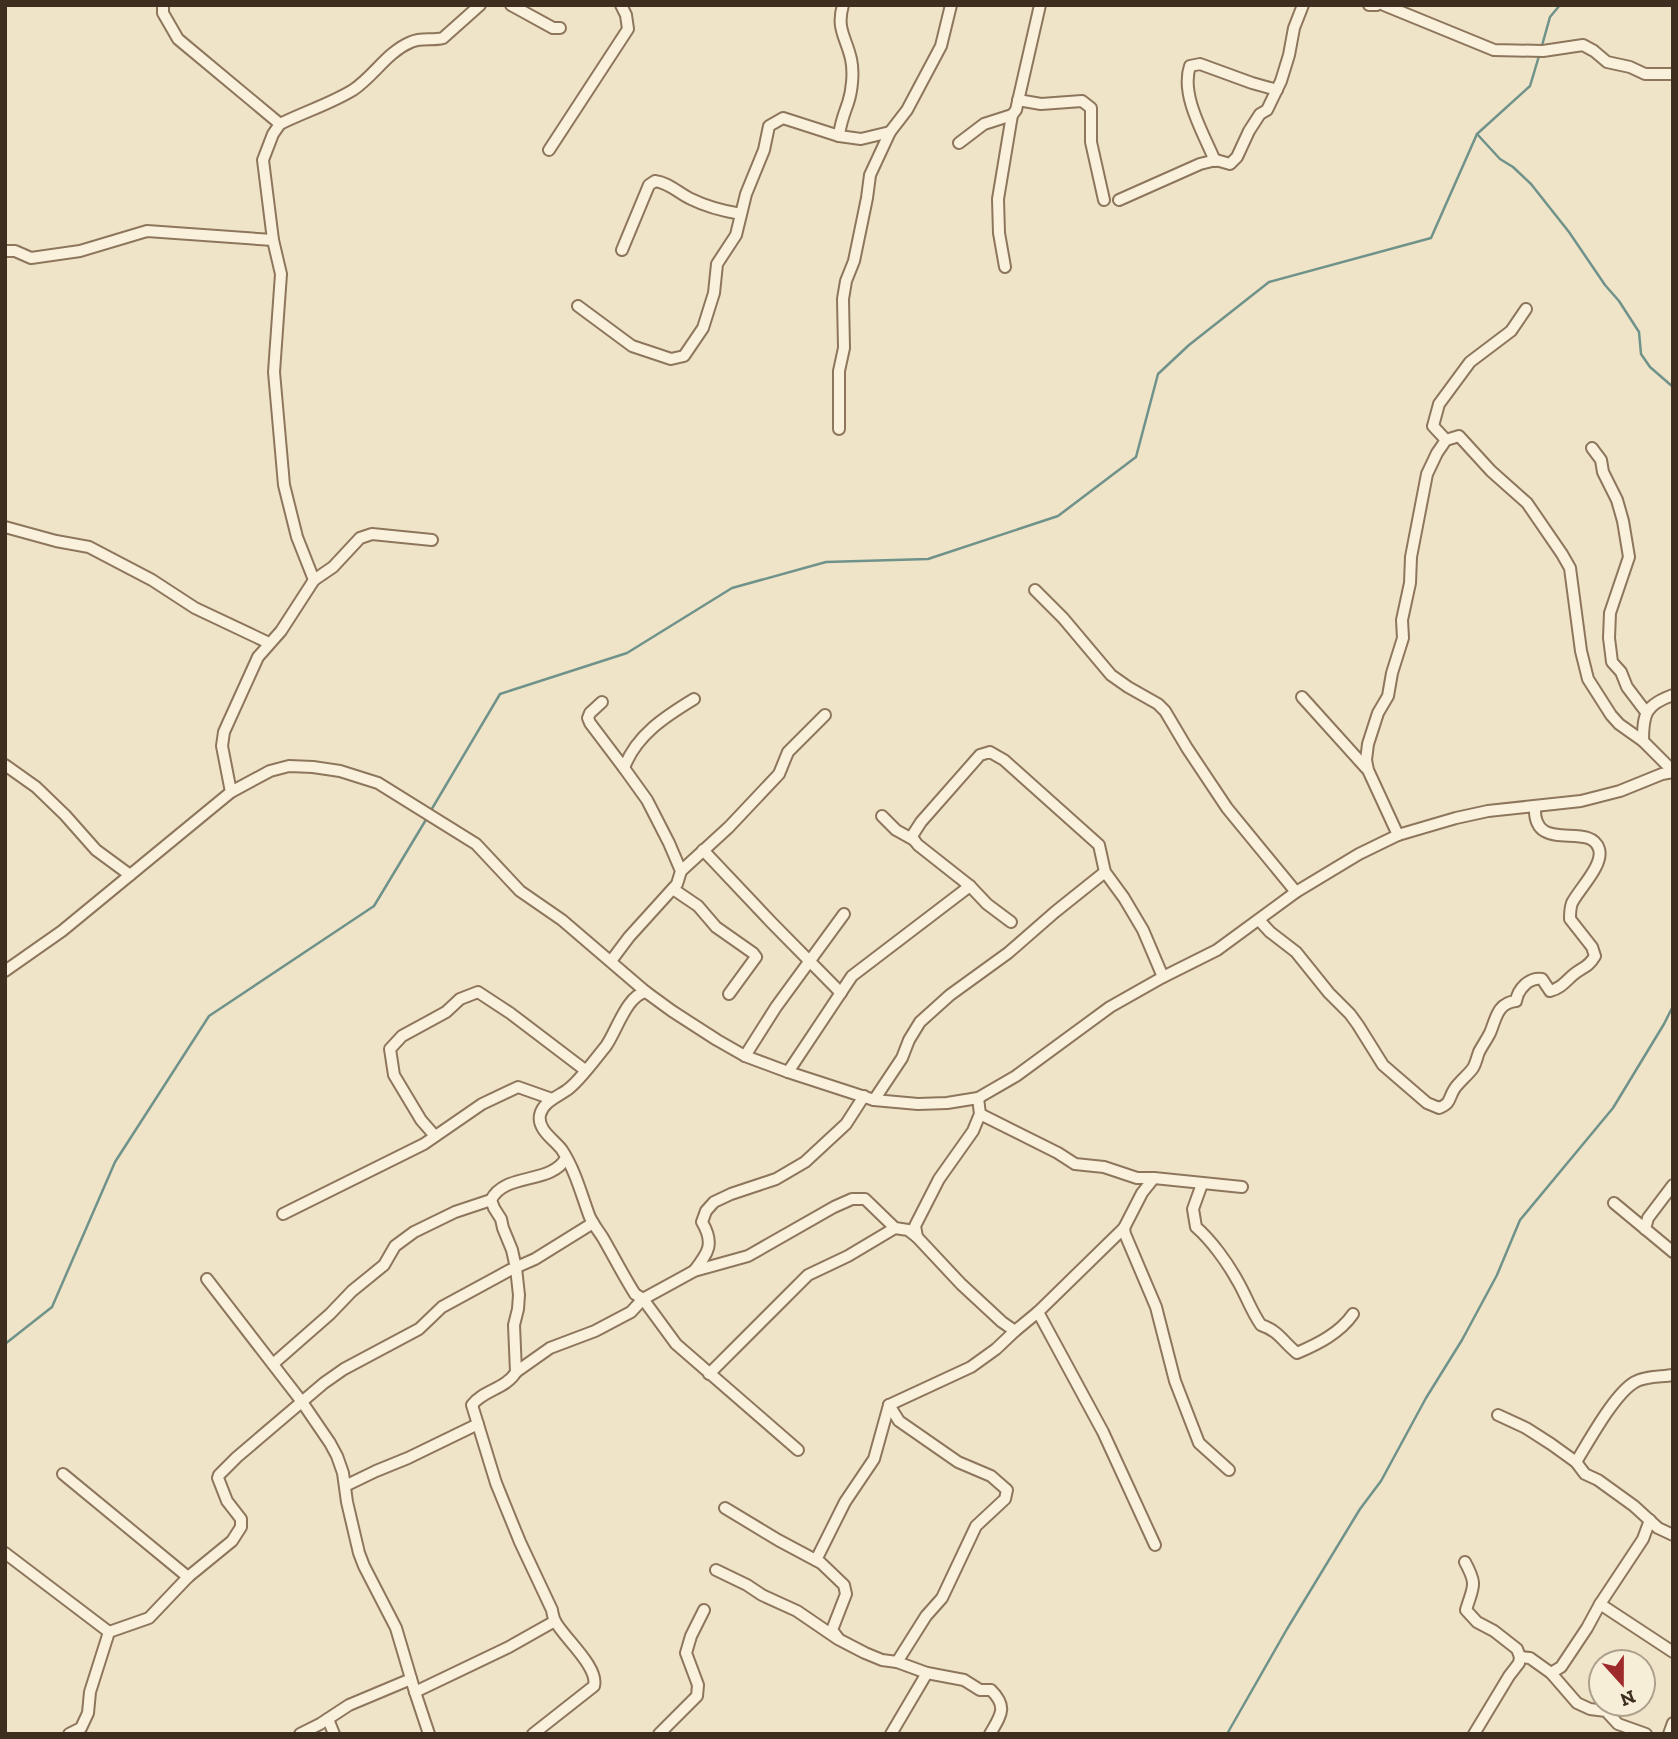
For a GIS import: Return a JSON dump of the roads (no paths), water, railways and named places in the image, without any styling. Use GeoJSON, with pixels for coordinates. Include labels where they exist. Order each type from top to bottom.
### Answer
{"type":"FeatureCollection","features":[{"type":"Feature","properties":{"kind":"street"},"geometry":{"type":"LineString","coordinates":[[163,5],[163,13],[177,39],[280,124]]}},
{"type":"Feature","properties":{"kind":"street"},"geometry":{"type":"LineString","coordinates":[[314,580],[297,537],[284,485],[274,372],[281,274],[263,160],[280,124],[353,90],[377,66],[410,42],[424,38],[443,38],[480,5]]}},
{"type":"Feature","properties":{"kind":"street"},"geometry":{"type":"LineString","coordinates":[[511,5],[553,28],[560,28]]}},
{"type":"Feature","properties":{"kind":"street"},"geometry":{"type":"LineString","coordinates":[[550,150],[628,29],[621,5]]}},
{"type":"Feature","properties":{"kind":"street"},"geometry":{"type":"LineString","coordinates":[[839,136],[851,91],[851,60],[840,30],[844,5]]}},
{"type":"Feature","properties":{"kind":"street"},"geometry":{"type":"LineString","coordinates":[[839,429],[839,371],[844,348],[843,299],[846,281],[854,261],[870,176],[890,132],[908,110],[941,46],[951,5]]}},
{"type":"Feature","properties":{"kind":"street"},"geometry":{"type":"LineString","coordinates":[[1005,267],[999,233],[998,199],[1012,115],[1016,110],[1040,5]]}},
{"type":"Feature","properties":{"kind":"street"},"geometry":{"type":"LineString","coordinates":[[1119,200],[1200,164],[1215,161],[1230,164],[1237,157],[1249,131],[1260,114],[1267,110],[1281,81],[1294,28],[1303,5]]}},
{"type":"Feature","properties":{"kind":"street"},"geometry":{"type":"LineString","coordinates":[[1369,5],[1377,5]]}},
{"type":"Feature","properties":{"kind":"street"},"geometry":{"type":"LineString","coordinates":[[1384,5],[1494,50],[1543,51],[1583,45],[1607,62],[1630,67],[1645,74],[1673,74]]}},
{"type":"Feature","properties":{"kind":"street"},"geometry":{"type":"LineString","coordinates":[[1215,161],[1195,117],[1187,86],[1190,66],[1200,64],[1277,90]]}},
{"type":"Feature","properties":{"kind":"street"},"geometry":{"type":"LineString","coordinates":[[1018,100],[1041,104],[1082,101],[1091,108],[1091,142],[1104,200]]}},
{"type":"Feature","properties":{"kind":"street"},"geometry":{"type":"LineString","coordinates":[[959,143],[984,124],[1012,115]]}},
{"type":"Feature","properties":{"kind":"street"},"geometry":{"type":"LineString","coordinates":[[578,306],[632,346],[671,359],[684,356],[703,328],[714,293],[717,264],[736,235],[746,194],[764,150],[769,125],[783,118],[839,136],[861,139],[890,132]]}},
{"type":"Feature","properties":{"kind":"street"},"geometry":{"type":"LineString","coordinates":[[622,250],[649,185],[655,181],[673,187],[687,198],[710,208],[741,214]]}},
{"type":"Feature","properties":{"kind":"street"},"geometry":{"type":"LineString","coordinates":[[5,251],[15,251],[31,258],[43,257],[80,251],[147,230],[274,240]]}},
{"type":"Feature","properties":{"kind":"street"},"geometry":{"type":"LineString","coordinates":[[1446,440],[1433,426],[1439,404],[1470,362],[1511,331],[1526,309]]}},
{"type":"Feature","properties":{"kind":"street"},"geometry":{"type":"LineString","coordinates":[[5,971],[62,931],[232,792],[270,771],[289,766],[313,766],[378,783],[476,844],[520,891],[562,920],[646,992],[745,1056],[869,1098],[918,1104],[978,1098],[1017,1076],[1110,1007],[1217,950],[1296,892],[1359,854],[1398,835],[1477,814],[1581,802],[1673,771],[1643,741],[1619,724],[1588,679],[1581,650],[1570,568],[1562,554],[1527,503],[1491,471],[1459,436],[1446,440],[1427,474],[1411,557],[1410,583],[1402,620],[1403,638],[1388,696],[1378,713],[1368,744],[1368,771],[1398,835]]}},
{"type":"Feature","properties":{"kind":"street"},"geometry":{"type":"LineString","coordinates":[[1592,448],[1601,460],[1603,472],[1617,500],[1629,556],[1610,613],[1612,662],[1646,712]]}},
{"type":"Feature","properties":{"kind":"street"},"geometry":{"type":"LineString","coordinates":[[5,527],[89,547],[152,580],[195,608],[269,643]]}},
{"type":"Feature","properties":{"kind":"street"},"geometry":{"type":"LineString","coordinates":[[232,792],[222,746],[224,732],[258,657],[281,631],[314,580],[333,568],[360,538],[372,534],[432,540]]}},
{"type":"Feature","properties":{"kind":"street"},"geometry":{"type":"LineString","coordinates":[[1035,590],[1063,618],[1111,675],[1165,711],[1227,808],[1296,892]]}},
{"type":"Feature","properties":{"kind":"street"},"geometry":{"type":"LineString","coordinates":[[1643,741],[1643,720],[1646,712],[1655,703],[1673,695]]}},
{"type":"Feature","properties":{"kind":"street"},"geometry":{"type":"LineString","coordinates":[[1302,697],[1368,771]]}},
{"type":"Feature","properties":{"kind":"street"},"geometry":{"type":"LineString","coordinates":[[625,768],[635,746],[664,717],[694,699]]}},
{"type":"Feature","properties":{"kind":"street"},"geometry":{"type":"LineString","coordinates":[[602,702],[590,713],[590,723],[647,800],[681,871]]}},
{"type":"Feature","properties":{"kind":"street"},"geometry":{"type":"LineString","coordinates":[[611,961],[677,884],[681,871],[729,827],[779,774],[788,752],[825,715]]}},
{"type":"Feature","properties":{"kind":"street"},"geometry":{"type":"LineString","coordinates":[[914,840],[912,836],[920,822],[980,755],[990,752],[1013,767],[1100,845],[1105,872],[1143,930],[1163,977]]}},
{"type":"Feature","properties":{"kind":"street"},"geometry":{"type":"LineString","coordinates":[[5,765],[36,788],[65,815],[96,850],[131,875]]}},
{"type":"Feature","properties":{"kind":"street"},"geometry":{"type":"LineString","coordinates":[[1259,920],[1296,953],[1350,1014],[1383,1065],[1427,1102],[1439,1108],[1445,1106],[1450,1102],[1457,1086],[1473,1068],[1491,1031],[1494,1018],[1504,1006],[1516,1001],[1525,983],[1537,978],[1542,979],[1550,991],[1559,989],[1577,972],[1585,969],[1595,956],[1570,919],[1570,914],[1571,905],[1600,859],[1599,849],[1588,838],[1546,832],[1537,825],[1534,817],[1535,806]]}},
{"type":"Feature","properties":{"kind":"street"},"geometry":{"type":"LineString","coordinates":[[882,816],[1011,922]]}},
{"type":"Feature","properties":{"kind":"street"},"geometry":{"type":"LineString","coordinates":[[703,850],[841,993]]}},
{"type":"Feature","properties":{"kind":"street"},"geometry":{"type":"LineString","coordinates":[[694,1271],[708,1254],[709,1234],[702,1222],[706,1211],[714,1202],[776,1179],[805,1161],[846,1124],[869,1098],[902,1058],[920,1022],[1105,872]]}},
{"type":"Feature","properties":{"kind":"street"},"geometry":{"type":"LineString","coordinates":[[788,1072],[852,975],[970,886]]}},
{"type":"Feature","properties":{"kind":"street"},"geometry":{"type":"LineString","coordinates":[[673,888],[698,906],[716,927],[753,953],[755,957],[729,994]]}},
{"type":"Feature","properties":{"kind":"street"},"geometry":{"type":"LineString","coordinates":[[745,1056],[776,1007],[844,914]]}},
{"type":"Feature","properties":{"kind":"street"},"geometry":{"type":"LineString","coordinates":[[435,1136],[421,1120],[394,1075],[390,1049],[402,1036],[446,1012],[460,999],[478,992],[585,1070]]}},
{"type":"Feature","properties":{"kind":"street"},"geometry":{"type":"LineString","coordinates":[[646,992],[636,995],[628,1005],[607,1044],[570,1088],[543,1108],[541,1125],[561,1148],[593,1223],[635,1294],[642,1299],[676,1344],[798,1450]]}},
{"type":"Feature","properties":{"kind":"street"},"geometry":{"type":"LineString","coordinates":[[283,1214],[424,1144],[482,1104],[518,1087],[552,1099]]}},
{"type":"Feature","properties":{"kind":"street"},"geometry":{"type":"LineString","coordinates":[[916,1237],[915,1226],[939,1179],[973,1131],[980,1114],[978,1098]]}},
{"type":"Feature","properties":{"kind":"street"},"geometry":{"type":"LineString","coordinates":[[980,1114],[1059,1153],[1075,1164],[1104,1167],[1137,1178],[1242,1187]]}},
{"type":"Feature","properties":{"kind":"street"},"geometry":{"type":"LineString","coordinates":[[273,1364],[384,1265],[395,1247],[414,1232],[455,1212],[491,1200],[511,1184],[558,1168],[566,1158]]}},
{"type":"Feature","properties":{"kind":"street"},"geometry":{"type":"LineString","coordinates":[[816,1560],[845,1502],[874,1459],[889,1405],[971,1367],[996,1349],[1038,1312],[1124,1227],[1142,1193],[1154,1178]]}},
{"type":"Feature","properties":{"kind":"street"},"geometry":{"type":"LineString","coordinates":[[1202,1184],[1193,1209],[1196,1227],[1225,1261],[1261,1325],[1272,1329],[1297,1353],[1318,1345],[1346,1325],[1353,1314]]}},
{"type":"Feature","properties":{"kind":"street"},"geometry":{"type":"LineString","coordinates":[[1645,1229],[1648,1218],[1673,1185]]}},
{"type":"Feature","properties":{"kind":"street"},"geometry":{"type":"LineString","coordinates":[[533,1734],[596,1683],[584,1660],[555,1621],[520,1542],[496,1483],[472,1409],[473,1402],[507,1382],[516,1372],[550,1348],[596,1331],[631,1312],[642,1299],[694,1271],[748,1256],[834,1206],[852,1199],[865,1199],[895,1228],[908,1230],[961,1284],[1015,1331]]}},
{"type":"Feature","properties":{"kind":"street"},"geometry":{"type":"LineString","coordinates":[[491,1200],[501,1219],[516,1268],[519,1295],[514,1325],[516,1372]]}},
{"type":"Feature","properties":{"kind":"street"},"geometry":{"type":"LineString","coordinates":[[1614,1203],[1673,1252]]}},
{"type":"Feature","properties":{"kind":"street"},"geometry":{"type":"LineString","coordinates":[[109,1632],[149,1618],[188,1577],[232,1541],[241,1527],[241,1519],[227,1502],[218,1482],[219,1475],[324,1383],[344,1369],[419,1329],[442,1307],[535,1259],[593,1223]]}},
{"type":"Feature","properties":{"kind":"street"},"geometry":{"type":"LineString","coordinates":[[1124,1227],[1156,1307],[1175,1381],[1199,1443],[1229,1470]]}},
{"type":"Feature","properties":{"kind":"street"},"geometry":{"type":"LineString","coordinates":[[709,1374],[808,1275],[848,1256],[895,1228]]}},
{"type":"Feature","properties":{"kind":"street"},"geometry":{"type":"LineString","coordinates":[[207,1279],[302,1402],[337,1456],[359,1553],[396,1628],[429,1734]]}},
{"type":"Feature","properties":{"kind":"street"},"geometry":{"type":"LineString","coordinates":[[1038,1312],[1103,1432],[1155,1545]]}},
{"type":"Feature","properties":{"kind":"street"},"geometry":{"type":"LineString","coordinates":[[1576,1462],[1611,1407],[1629,1387],[1640,1380],[1673,1375]]}},
{"type":"Feature","properties":{"kind":"street"},"geometry":{"type":"LineString","coordinates":[[889,1405],[899,1421],[958,1462],[991,1476],[1007,1490],[1005,1499],[976,1526],[942,1598],[926,1616],[897,1662]]}},
{"type":"Feature","properties":{"kind":"street"},"geometry":{"type":"LineString","coordinates":[[1498,1415],[1526,1428],[1576,1462],[1585,1474],[1598,1480],[1658,1528],[1673,1535]]}},
{"type":"Feature","properties":{"kind":"street"},"geometry":{"type":"LineString","coordinates":[[345,1486],[478,1424]]}},
{"type":"Feature","properties":{"kind":"street"},"geometry":{"type":"LineString","coordinates":[[64,1474],[188,1577]]}},
{"type":"Feature","properties":{"kind":"street"},"geometry":{"type":"LineString","coordinates":[[725,1508],[778,1541],[816,1560],[844,1585],[846,1594],[832,1630],[838,1639]]}},
{"type":"Feature","properties":{"kind":"street"},"geometry":{"type":"LineString","coordinates":[[1551,1673],[1561,1667],[1587,1628],[1643,1539],[1650,1520]]}},
{"type":"Feature","properties":{"kind":"street"},"geometry":{"type":"LineString","coordinates":[[5,1553],[109,1632]]}},
{"type":"Feature","properties":{"kind":"street"},"geometry":{"type":"LineString","coordinates":[[1465,1562],[1474,1588],[1466,1610],[1477,1622],[1517,1649],[1520,1657],[1520,1663],[1474,1734]]}},
{"type":"Feature","properties":{"kind":"street"},"geometry":{"type":"LineString","coordinates":[[716,1570],[797,1611],[838,1639],[882,1660],[897,1662],[927,1673],[964,1679],[980,1690],[991,1690],[1002,1707],[990,1734]]}},
{"type":"Feature","properties":{"kind":"street"},"geometry":{"type":"LineString","coordinates":[[1600,1604],[1673,1652]]}},
{"type":"Feature","properties":{"kind":"street"},"geometry":{"type":"LineString","coordinates":[[659,1734],[697,1696],[698,1685],[686,1653],[704,1610]]}},
{"type":"Feature","properties":{"kind":"street"},"geometry":{"type":"LineString","coordinates":[[415,1692],[509,1647],[555,1621]]}},
{"type":"Feature","properties":{"kind":"street"},"geometry":{"type":"LineString","coordinates":[[69,1734],[81,1728],[88,1713],[90,1692],[109,1632]]}},
{"type":"Feature","properties":{"kind":"street"},"geometry":{"type":"LineString","coordinates":[[1520,1657],[1530,1658],[1551,1673],[1577,1703],[1606,1712],[1618,1724],[1646,1734]]}},
{"type":"Feature","properties":{"kind":"street"},"geometry":{"type":"LineString","coordinates":[[891,1734],[927,1673]]}},
{"type":"Feature","properties":{"kind":"street"},"geometry":{"type":"LineString","coordinates":[[300,1734],[349,1705],[411,1679]]}},
{"type":"Feature","properties":{"kind":"street"},"geometry":{"type":"LineString","coordinates":[[328,1719],[334,1734]]}},
{"type":"Feature","properties":{"kind":"street"},"geometry":{"type":"LineString","coordinates":[[1669,1734],[1673,1723]]}},
{"type":"Feature","properties":{"kind":"waterway"},"geometry":{"type":"LineString","coordinates":[[1541,49],[1550,17],[1560,5]]}},
{"type":"Feature","properties":{"kind":"waterway"},"geometry":{"type":"LineString","coordinates":[[430,812],[500,694],[627,653],[732,588],[826,562],[928,559],[1058,516],[1136,457],[1158,374],[1189,345],[1269,282],[1431,238],[1477,134],[1530,86],[1539,56]]}},
{"type":"Feature","properties":{"kind":"waterway"},"geometry":{"type":"LineString","coordinates":[[1477,134],[1500,159],[1531,184],[1569,232],[1639,332],[1641,354],[1650,367],[1673,387]]}},
{"type":"Feature","properties":{"kind":"waterway"},"geometry":{"type":"LineString","coordinates":[[5,1344],[52,1307],[115,1162],[209,1016],[374,906],[427,818]]}},
{"type":"Feature","properties":{"kind":"waterway"},"geometry":{"type":"LineString","coordinates":[[1227,1734],[1360,1509],[1381,1481],[1426,1398],[1462,1340],[1497,1275],[1520,1220],[1613,1108],[1673,1006]]}}]}
